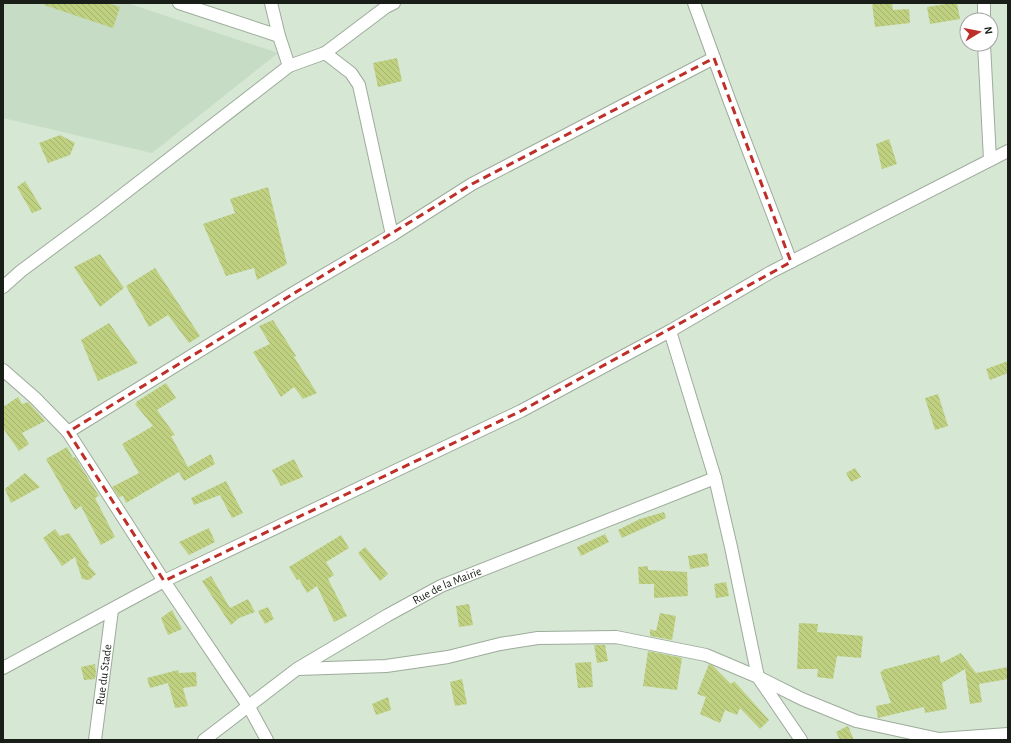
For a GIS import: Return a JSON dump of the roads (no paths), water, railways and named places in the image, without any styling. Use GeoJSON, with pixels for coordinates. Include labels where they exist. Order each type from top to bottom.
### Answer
{"type":"FeatureCollection","features":[{"type":"Feature","properties":{"kind":"street"},"geometry":{"type":"LineString","coordinates":[[179,3],[279,36]]}},
{"type":"Feature","properties":{"kind":"street"},"geometry":{"type":"LineString","coordinates":[[271,3],[279,36],[289,66]]}},
{"type":"Feature","properties":{"kind":"street"},"geometry":{"type":"LineString","coordinates":[[694,3],[791,262]]}},
{"type":"Feature","properties":{"kind":"street"},"geometry":{"type":"LineString","coordinates":[[3,287],[21,271],[99,213],[289,66],[325,53],[388,4]]}},
{"type":"Feature","properties":{"kind":"street"},"geometry":{"type":"LineString","coordinates":[[984,52],[990,160]]}},
{"type":"Feature","properties":{"kind":"street"},"geometry":{"type":"LineString","coordinates":[[325,53],[351,72],[359,86],[392,235]]}},
{"type":"Feature","properties":{"kind":"street"},"geometry":{"type":"LineString","coordinates":[[68,432],[295,292],[392,235],[472,184],[714,58]]}},
{"type":"Feature","properties":{"kind":"street"},"geometry":{"type":"LineString","coordinates":[[3,668],[112,610],[164,580],[521,411],[670,331],[791,262],[1008,151]]}},
{"type":"Feature","properties":{"kind":"street"},"geometry":{"type":"LineString","coordinates":[[670,331],[715,478],[758,676],[801,740]]}},
{"type":"Feature","properties":{"kind":"street"},"geometry":{"type":"LineString","coordinates":[[3,370],[35,398],[68,432],[248,707],[267,740]]}},
{"type":"Feature","properties":{"kind":"street","name":"Rue de la Mairie"},"geometry":{"type":"LineString","coordinates":[[204,740],[297,669],[388,615],[441,586],[715,478]]}},
{"type":"Feature","properties":{"kind":"street","name":"Rue du Stade"},"geometry":{"type":"LineString","coordinates":[[95,740],[112,610]]}},
{"type":"Feature","properties":{"kind":"street"},"geometry":{"type":"LineString","coordinates":[[297,669],[386,666],[448,657],[500,644],[538,638],[616,637],[706,655],[758,676],[802,699],[856,721],[939,739],[1008,734]]}}]}
